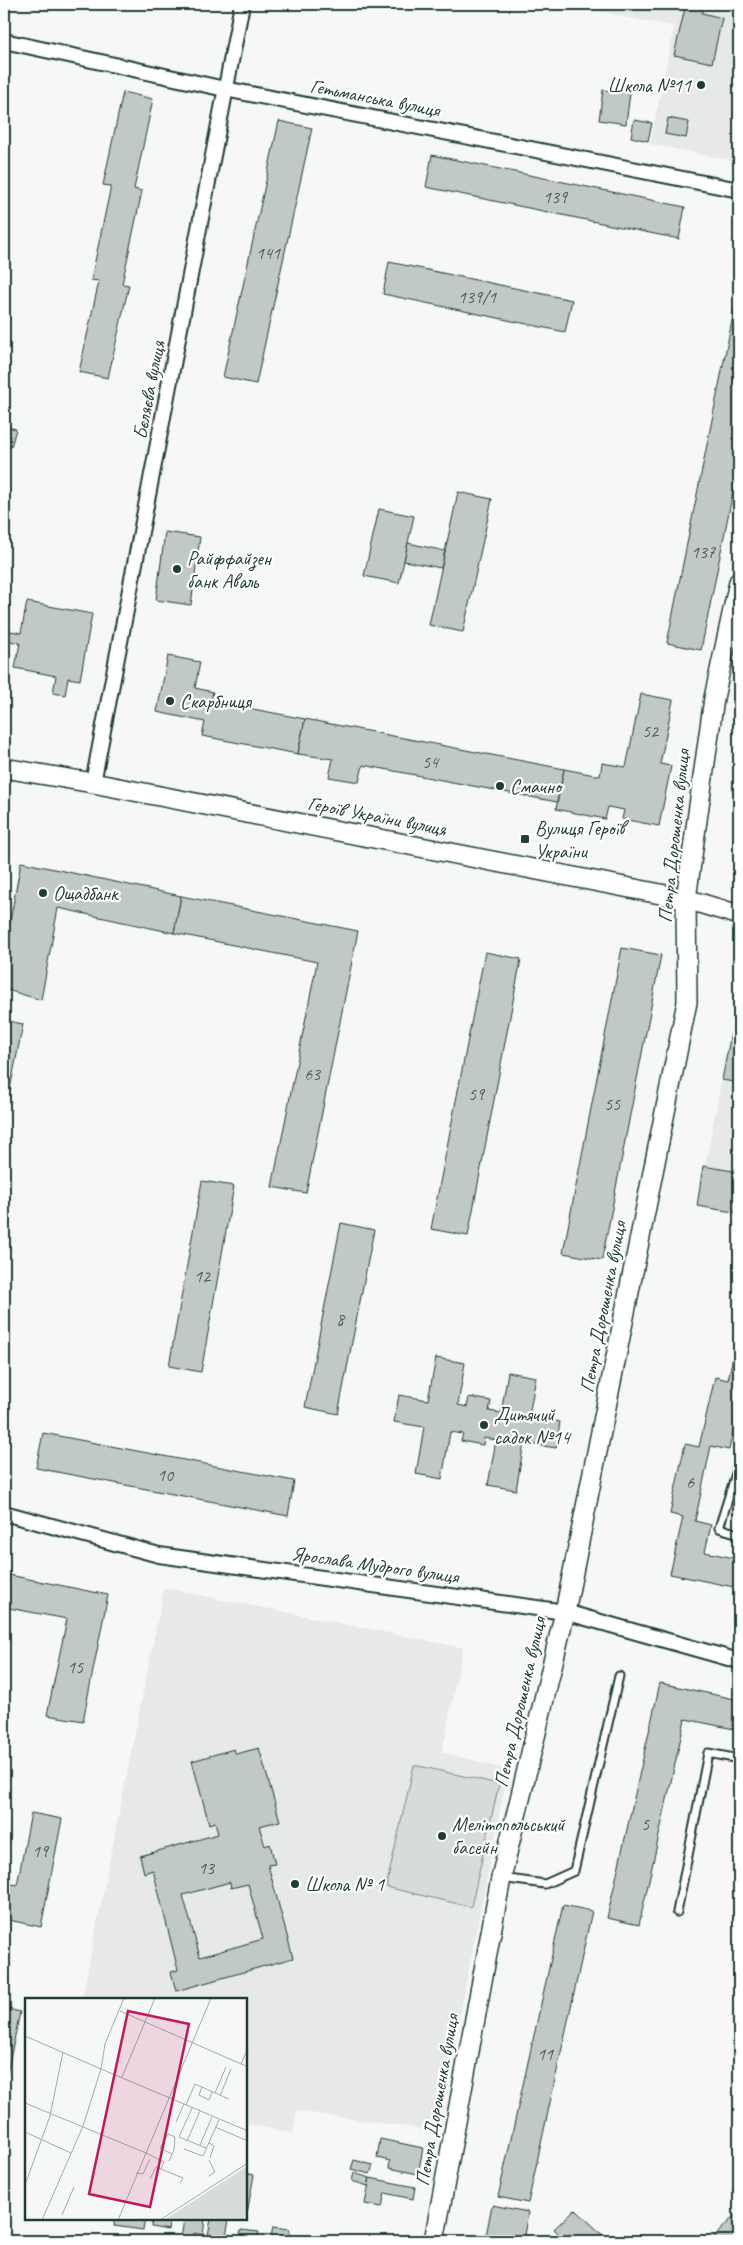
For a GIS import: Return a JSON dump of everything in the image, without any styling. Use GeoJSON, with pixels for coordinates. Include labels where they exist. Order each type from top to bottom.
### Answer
{"type":"FeatureCollection","features":[{"type":"Feature","properties":{"kind":"street","name":"Бєляєва вулиця"},"geometry":{"type":"LineString","coordinates":[[93,783],[242,4]]}},
{"type":"Feature","properties":{"kind":"street","name":"Гетьманська вулиця"},"geometry":{"type":"LineString","coordinates":[[4,41],[225,89],[739,190]]}},
{"type":"Feature","properties":{"kind":"street","name":"Петра Дорошенка вулиця"},"geometry":{"type":"LineString","coordinates":[[434,2241],[501,1878],[564,1612],[687,1002],[686,899],[714,698],[739,582]]}},
{"type":"Feature","properties":{"kind":"street","name":"Героїв України вулиця"},"geometry":{"type":"LineString","coordinates":[[4,768],[93,783],[686,899],[739,915]]}},
{"type":"Feature","properties":{"kind":"street","name":"Ярослава Мудрого вулиця"},"geometry":{"type":"LineString","coordinates":[[4,1513],[159,1555],[564,1612],[739,1661]]}},
{"type":"Feature","properties":{"kind":"lane"},"geometry":{"type":"LineString","coordinates":[[739,1464],[719,1528],[739,1534]]}},
{"type":"Feature","properties":{"kind":"lane"},"geometry":{"type":"LineString","coordinates":[[501,1878],[545,1884],[574,1870],[619,1676]]}},
{"type":"Feature","properties":{"kind":"lane"},"geometry":{"type":"LineString","coordinates":[[677,1912],[708,1753],[739,1760]]}},
{"type":"Feature","properties":{"kind":"shaded area","name":"Школа №11"},"geometry":{"type":"Polygon","coordinates":[[[564,4],[739,4],[739,162],[650,144],[674,27],[564,4]]]}},
{"type":"Feature","properties":{"kind":"shaded area"},"geometry":{"type":"Polygon","coordinates":[[[734,1017],[739,1018],[739,1171],[705,1166],[734,1017]]]}},
{"type":"Feature","properties":{"kind":"shaded area","name":"Школа № 1"},"geometry":{"type":"Polygon","coordinates":[[[164,1588],[463,1648],[442,1752],[508,1770],[437,2131],[297,2111],[293,2133],[248,2124],[248,1998],[82,1998],[164,1588]]]}},
{"type":"Feature","properties":{"kind":"shaded area","name":"Мелітопольський басейн"},"geometry":{"type":"Polygon","coordinates":[[[414,1765],[499,1784],[471,1907],[386,1887],[414,1765]]]}},
{"type":"Feature","properties":{"kind":"building"},"geometry":{"type":"Polygon","coordinates":[[[686,4],[705,4],[702,13],[722,18],[712,63],[674,55],[686,4]]]}},
{"type":"Feature","properties":{"kind":"building"},"geometry":{"type":"Polygon","coordinates":[[[603,90],[630,93],[626,124],[599,120],[603,90]]]}},
{"type":"Feature","properties":{"kind":"building"},"geometry":{"type":"Polygon","coordinates":[[[123,92],[153,99],[134,189],[142,191],[122,284],[129,285],[108,378],[79,372],[99,281],[91,280],[111,186],[103,185],[123,92]]]}},
{"type":"Feature","properties":{"kind":"building"},"geometry":{"type":"Polygon","coordinates":[[[668,118],[689,122],[686,138],[665,134],[668,118]]]}},
{"type":"Feature","properties":{"kind":"building"},"geometry":{"type":"Polygon","coordinates":[[[634,120],[652,123],[648,141],[631,137],[634,120]]]}},
{"type":"Feature","properties":{"kind":"building"},"geometry":{"type":"Polygon","coordinates":[[[279,121],[312,128],[256,384],[223,377],[279,121]]]}},
{"type":"Feature","properties":{"kind":"building"},"geometry":{"type":"Polygon","coordinates":[[[432,155],[685,207],[679,239],[426,187],[432,155]]]}},
{"type":"Feature","properties":{"kind":"building"},"geometry":{"type":"Polygon","coordinates":[[[389,262],[572,300],[565,332],[383,294],[389,262]]]}},
{"type":"Feature","properties":{"kind":"building"},"geometry":{"type":"Polygon","coordinates":[[[739,286],[739,462],[701,650],[667,643],[739,286]]]}},
{"type":"Feature","properties":{"kind":"building"},"geometry":{"type":"Polygon","coordinates":[[[4,411],[10,413],[7,427],[16,429],[11,447],[4,445],[4,411]]]}},
{"type":"Feature","properties":{"kind":"building"},"geometry":{"type":"Polygon","coordinates":[[[458,492],[492,499],[463,632],[429,625],[458,492]]]}},
{"type":"Feature","properties":{"kind":"building"},"geometry":{"type":"Polygon","coordinates":[[[379,509],[414,516],[399,583],[364,576],[379,509]]]}},
{"type":"Feature","properties":{"kind":"building"},"geometry":{"type":"Polygon","coordinates":[[[165,532],[200,537],[191,605],[156,600],[165,532]]]}},
{"type":"Feature","properties":{"kind":"building"},"geometry":{"type":"Polygon","coordinates":[[[408,543],[445,551],[441,568],[404,561],[408,543]]]}},
{"type":"Feature","properties":{"kind":"building"},"geometry":{"type":"Polygon","coordinates":[[[27,602],[92,614],[80,680],[68,678],[65,695],[53,693],[56,676],[15,668],[20,643],[4,640],[6,630],[21,633],[27,602]]]}},
{"type":"Feature","properties":{"kind":"building"},"geometry":{"type":"Polygon","coordinates":[[[168,656],[200,662],[195,688],[213,692],[211,701],[305,719],[298,754],[202,736],[205,722],[157,712],[168,656]]]}},
{"type":"Feature","properties":{"kind":"building"},"geometry":{"type":"Polygon","coordinates":[[[641,694],[673,700],[660,764],[671,766],[659,826],[622,819],[624,810],[608,807],[605,819],[556,809],[564,769],[600,776],[602,763],[626,767],[641,694]]]}},
{"type":"Feature","properties":{"kind":"building"},"geometry":{"type":"Polygon","coordinates":[[[305,719],[564,769],[557,802],[363,765],[359,782],[329,777],[333,759],[298,754],[305,719]]]}},
{"type":"Feature","properties":{"kind":"building"},"geometry":{"type":"Polygon","coordinates":[[[21,862],[181,896],[174,933],[58,908],[41,1000],[4,989],[4,954],[21,862]]]}},
{"type":"Feature","properties":{"kind":"building"},"geometry":{"type":"Polygon","coordinates":[[[181,896],[358,931],[306,1193],[272,1187],[317,962],[174,933],[181,896]]]}},
{"type":"Feature","properties":{"kind":"building"},"geometry":{"type":"Polygon","coordinates":[[[622,948],[661,955],[602,1260],[563,1253],[622,948]]]}},
{"type":"Feature","properties":{"kind":"building"},"geometry":{"type":"Polygon","coordinates":[[[485,952],[521,959],[468,1236],[431,1229],[485,952]]]}},
{"type":"Feature","properties":{"kind":"building"},"geometry":{"type":"Polygon","coordinates":[[[734,1017],[739,1018],[739,1083],[722,1080],[734,1017]]]}},
{"type":"Feature","properties":{"kind":"building"},"geometry":{"type":"Polygon","coordinates":[[[4,1020],[23,1024],[4,1119],[4,1020]]]}},
{"type":"Feature","properties":{"kind":"building"},"geometry":{"type":"Polygon","coordinates":[[[703,1166],[739,1172],[739,1213],[697,1206],[703,1166]]]}},
{"type":"Feature","properties":{"kind":"building"},"geometry":{"type":"Polygon","coordinates":[[[202,1181],[234,1186],[201,1372],[169,1366],[202,1181]]]}},
{"type":"Feature","properties":{"kind":"building"},"geometry":{"type":"Polygon","coordinates":[[[341,1223],[374,1230],[338,1414],[305,1407],[341,1223]]]}},
{"type":"Feature","properties":{"kind":"building"},"geometry":{"type":"Polygon","coordinates":[[[739,1327],[739,1401],[729,1450],[711,1446],[695,1521],[711,1525],[705,1552],[739,1559],[739,1588],[670,1574],[683,1517],[670,1514],[685,1444],[699,1447],[715,1377],[728,1380],[739,1327]]]}},
{"type":"Feature","properties":{"kind":"building","name":"Дитячий садок №14"},"geometry":{"type":"Polygon","coordinates":[[[436,1358],[465,1363],[458,1405],[467,1407],[469,1397],[491,1401],[489,1411],[501,1413],[508,1372],[536,1377],[529,1416],[560,1422],[556,1448],[524,1443],[516,1490],[488,1485],[496,1440],[484,1438],[483,1445],[461,1441],[463,1434],[450,1432],[442,1479],[416,1474],[424,1427],[394,1422],[399,1395],[428,1400],[436,1358]]]}},
{"type":"Feature","properties":{"kind":"building"},"geometry":{"type":"Polygon","coordinates":[[[43,1433],[294,1481],[288,1516],[36,1468],[43,1433]]]}},
{"type":"Feature","properties":{"kind":"building"},"geometry":{"type":"Polygon","coordinates":[[[4,1574],[108,1595],[83,1721],[47,1715],[67,1619],[4,1607],[4,1574]]]}},
{"type":"Feature","properties":{"kind":"building"},"geometry":{"type":"Polygon","coordinates":[[[660,1683],[739,1700],[739,1730],[685,1719],[639,1925],[607,1918],[660,1683]]]}},
{"type":"Feature","properties":{"kind":"building"},"geometry":{"type":"Polygon","coordinates":[[[259,1748],[280,1821],[259,1826],[265,1846],[270,1844],[275,1864],[268,1865],[293,1958],[176,1991],[171,1972],[178,1970],[153,1870],[144,1873],[140,1856],[218,1834],[215,1822],[209,1824],[192,1761],[234,1749],[236,1754],[259,1748]],[[230,1882],[183,1895],[200,1957],[263,1939],[248,1884],[231,1888],[230,1882]]]}},
{"type":"Feature","properties":{"kind":"building"},"geometry":{"type":"Polygon","coordinates":[[[31,1813],[62,1819],[41,1927],[4,1919],[4,1883],[17,1885],[31,1813]]]}},
{"type":"Feature","properties":{"kind":"building"},"geometry":{"type":"Polygon","coordinates":[[[563,1905],[592,1911],[528,2203],[498,2197],[563,1905]]]}},
{"type":"Feature","properties":{"kind":"building"},"geometry":{"type":"Polygon","coordinates":[[[4,2008],[20,2012],[6,2078],[4,2078],[4,2008]]]}},
{"type":"Feature","properties":{"kind":"building"},"geometry":{"type":"Polygon","coordinates":[[[380,2139],[423,2148],[418,2174],[389,2168],[390,2161],[377,2158],[380,2139]]]}},
{"type":"Feature","properties":{"kind":"building"},"geometry":{"type":"Polygon","coordinates":[[[354,2160],[373,2165],[370,2174],[351,2169],[354,2160]]]}},
{"type":"Feature","properties":{"kind":"building"},"geometry":{"type":"Polygon","coordinates":[[[354,2173],[370,2178],[368,2186],[352,2181],[354,2173]]]}},
{"type":"Feature","properties":{"kind":"building"},"geometry":{"type":"Polygon","coordinates":[[[248,2174],[254,2175],[248,2208],[248,2174]]]}},
{"type":"Feature","properties":{"kind":"building"},"geometry":{"type":"Polygon","coordinates":[[[370,2178],[415,2187],[413,2199],[385,2193],[382,2207],[365,2204],[370,2178]]]}},
{"type":"Feature","properties":{"kind":"building"},"geometry":{"type":"Polygon","coordinates":[[[492,2205],[528,2212],[523,2241],[485,2241],[492,2205]]]}},
{"type":"Feature","properties":{"kind":"building"},"geometry":{"type":"Polygon","coordinates":[[[575,2209],[609,2241],[566,2241],[554,2229],[575,2209]]]}},
{"type":"Feature","properties":{"kind":"building"},"geometry":{"type":"Polygon","coordinates":[[[739,2211],[739,2241],[710,2241],[739,2211]]]}},
{"type":"Feature","properties":{"kind":"building"},"geometry":{"type":"Polygon","coordinates":[[[115,2220],[145,2220],[143,2230],[114,2226],[115,2220]]]}},
{"type":"Feature","properties":{"kind":"building"},"geometry":{"type":"Polygon","coordinates":[[[152,2220],[170,2220],[168,2230],[151,2227],[152,2220]]]}},
{"type":"Feature","properties":{"kind":"building"},"geometry":{"type":"Polygon","coordinates":[[[184,2220],[205,2220],[203,2235],[194,2233],[194,2240],[181,2239],[184,2220]]]}},
{"type":"Feature","properties":{"kind":"building"},"geometry":{"type":"Polygon","coordinates":[[[211,2220],[229,2220],[225,2241],[207,2241],[211,2220]]]}},
{"type":"Feature","properties":{"kind":"building"},"geometry":{"type":"Polygon","coordinates":[[[273,2227],[290,2229],[288,2241],[270,2241],[273,2227]]]}},
{"type":"Feature","properties":{"kind":"building"},"geometry":{"type":"Polygon","coordinates":[[[241,2230],[259,2232],[257,2241],[239,2241],[241,2230]]]}},
{"type":"Feature","properties":{"kind":"place","name":"Школа №11"},"geometry":{"type":"Point","coordinates":[701,85]}},
{"type":"Feature","properties":{"kind":"place","name":"Райффайзен банк Аваль"},"geometry":{"type":"Point","coordinates":[177,569]}},
{"type":"Feature","properties":{"kind":"place","name":"Скарбниця"},"geometry":{"type":"Point","coordinates":[170,701]}},
{"type":"Feature","properties":{"kind":"place","name":"Смачно"},"geometry":{"type":"Point","coordinates":[500,786]}},
{"type":"Feature","properties":{"kind":"place","name":"Вулиця Героїв України"},"geometry":{"type":"Point","coordinates":[525,839]}},
{"type":"Feature","properties":{"kind":"place","name":"Ощадбанк"},"geometry":{"type":"Point","coordinates":[43,893]}},
{"type":"Feature","properties":{"kind":"place","name":"Дитячий садок №14"},"geometry":{"type":"Point","coordinates":[484,1425]}},
{"type":"Feature","properties":{"kind":"place","name":"Мелітопольський басейн"},"geometry":{"type":"Point","coordinates":[442,1836]}},
{"type":"Feature","properties":{"kind":"place","name":"Школа № 1"},"geometry":{"type":"Point","coordinates":[295,1884]}}]}
